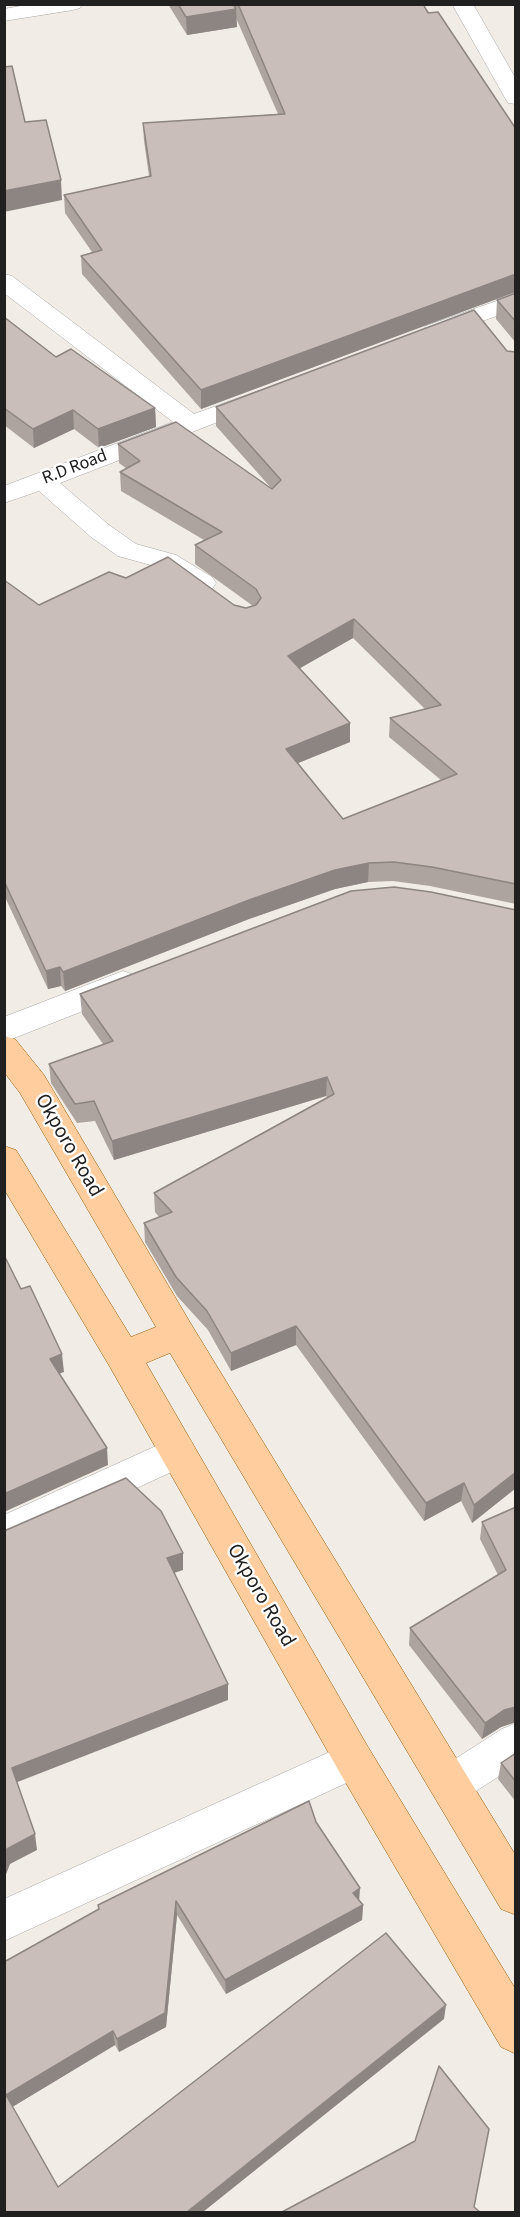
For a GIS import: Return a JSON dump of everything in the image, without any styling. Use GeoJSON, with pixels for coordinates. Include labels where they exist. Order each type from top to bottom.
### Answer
{"type":"FeatureCollection","features":[{"type":"Feature","properties":{"kind":"main road","name":"Okporo Road"},"geometry":{"type":"LineString","coordinates":[[4,1048],[32,1084],[178,1334],[516,1895]]}},
{"type":"Feature","properties":{"kind":"main road","name":"Okporo Road"},"geometry":{"type":"LineString","coordinates":[[4,1159],[123,1356],[354,1760],[516,2032]]}},
{"type":"Feature","properties":{"kind":"main road"},"geometry":{"type":"LineString","coordinates":[[123,1356],[178,1334]]}},
{"type":"Feature","properties":{"kind":"street"},"geometry":{"type":"LineString","coordinates":[[4,15],[73,4]]}},
{"type":"Feature","properties":{"kind":"street"},"geometry":{"type":"LineString","coordinates":[[462,4],[516,98]]}},
{"type":"Feature","properties":{"kind":"street"},"geometry":{"type":"LineString","coordinates":[[4,281],[191,423]]}},
{"type":"Feature","properties":{"kind":"street"},"geometry":{"type":"LineString","coordinates":[[411,340],[484,323],[516,302]]}},
{"type":"Feature","properties":{"kind":"street","name":"R.D Road"},"geometry":{"type":"LineString","coordinates":[[4,495],[279,390]]}},
{"type":"Feature","properties":{"kind":"street"},"geometry":{"type":"LineString","coordinates":[[42,480],[100,531],[127,550],[167,561],[219,596]]}},
{"type":"Feature","properties":{"kind":"street"},"geometry":{"type":"LineString","coordinates":[[4,1030],[155,971]]}},
{"type":"Feature","properties":{"kind":"street"},"geometry":{"type":"LineString","coordinates":[[4,1533],[178,1452]]}},
{"type":"Feature","properties":{"kind":"street"},"geometry":{"type":"LineString","coordinates":[[450,1785],[516,1742]]}},
{"type":"Feature","properties":{"kind":"street"},"geometry":{"type":"LineString","coordinates":[[4,1921],[354,1760]]}},
{"type":"Feature","properties":{"kind":"building"},"geometry":{"type":"Polygon","coordinates":[[[178,4],[233,4],[236,9],[186,17],[178,4]]]}},
{"type":"Feature","properties":{"kind":"building"},"geometry":{"type":"Polygon","coordinates":[[[238,4],[423,4],[428,13],[438,12],[516,129],[516,274],[201,390],[81,256],[102,250],[64,195],[151,176],[143,123],[285,114],[238,4]]]}},
{"type":"Feature","properties":{"kind":"building"},"geometry":{"type":"Polygon","coordinates":[[[12,66],[25,122],[46,120],[61,180],[4,191],[4,67],[12,66]]]}},
{"type":"Feature","properties":{"kind":"building"},"geometry":{"type":"Polygon","coordinates":[[[516,293],[516,322],[497,300],[516,293]]]}},
{"type":"Feature","properties":{"kind":"building"},"geometry":{"type":"Polygon","coordinates":[[[474,310],[507,351],[516,352],[516,884],[432,867],[394,862],[369,863],[335,870],[249,900],[63,972],[60,967],[46,971],[4,881],[4,580],[39,605],[109,572],[126,578],[168,557],[234,605],[246,608],[256,605],[261,598],[256,589],[195,545],[222,532],[120,472],[140,461],[118,444],[176,422],[272,489],[281,480],[216,407],[474,310]],[[354,619],[288,656],[350,723],[286,749],[343,819],[457,774],[390,718],[441,705],[354,619]]]}},
{"type":"Feature","properties":{"kind":"building"},"geometry":{"type":"Polygon","coordinates":[[[4,317],[56,357],[71,349],[155,408],[98,429],[73,410],[33,429],[4,408],[4,317]]]}},
{"type":"Feature","properties":{"kind":"building"},"geometry":{"type":"Polygon","coordinates":[[[394,887],[431,892],[516,910],[516,1472],[474,1505],[464,1483],[426,1503],[296,1326],[231,1353],[207,1311],[176,1277],[144,1223],[172,1212],[154,1193],[334,1094],[327,1077],[112,1141],[94,1101],[75,1104],[49,1064],[113,1041],[80,994],[351,891],[394,887]]]}},
{"type":"Feature","properties":{"kind":"building"},"geometry":{"type":"Polygon","coordinates":[[[4,1255],[21,1289],[30,1286],[62,1354],[50,1359],[107,1448],[4,1494],[4,1255]]]}},
{"type":"Feature","properties":{"kind":"building"},"geometry":{"type":"Polygon","coordinates":[[[126,1478],[161,1511],[183,1553],[167,1558],[228,1684],[12,1768],[35,1834],[7,1849],[4,1855],[4,1531],[126,1478]]]}},
{"type":"Feature","properties":{"kind":"building"},"geometry":{"type":"Polygon","coordinates":[[[516,1507],[516,1707],[504,1710],[485,1723],[410,1628],[506,1570],[482,1522],[516,1507]]]}},
{"type":"Feature","properties":{"kind":"building"},"geometry":{"type":"Polygon","coordinates":[[[516,1753],[516,1782],[501,1763],[516,1753]]]}},
{"type":"Feature","properties":{"kind":"building"},"geometry":{"type":"Polygon","coordinates":[[[309,1801],[316,1822],[360,1888],[353,1893],[363,1905],[225,1980],[176,1901],[165,2013],[117,2039],[113,2031],[6,2095],[58,2187],[386,1933],[446,2005],[187,2212],[4,2212],[4,1962],[99,1909],[98,1905],[309,1801]]]}},
{"type":"Feature","properties":{"kind":"building"},"geometry":{"type":"Polygon","coordinates":[[[439,2066],[489,2129],[474,2207],[480,2212],[282,2212],[415,2141],[439,2066]]]}}]}
